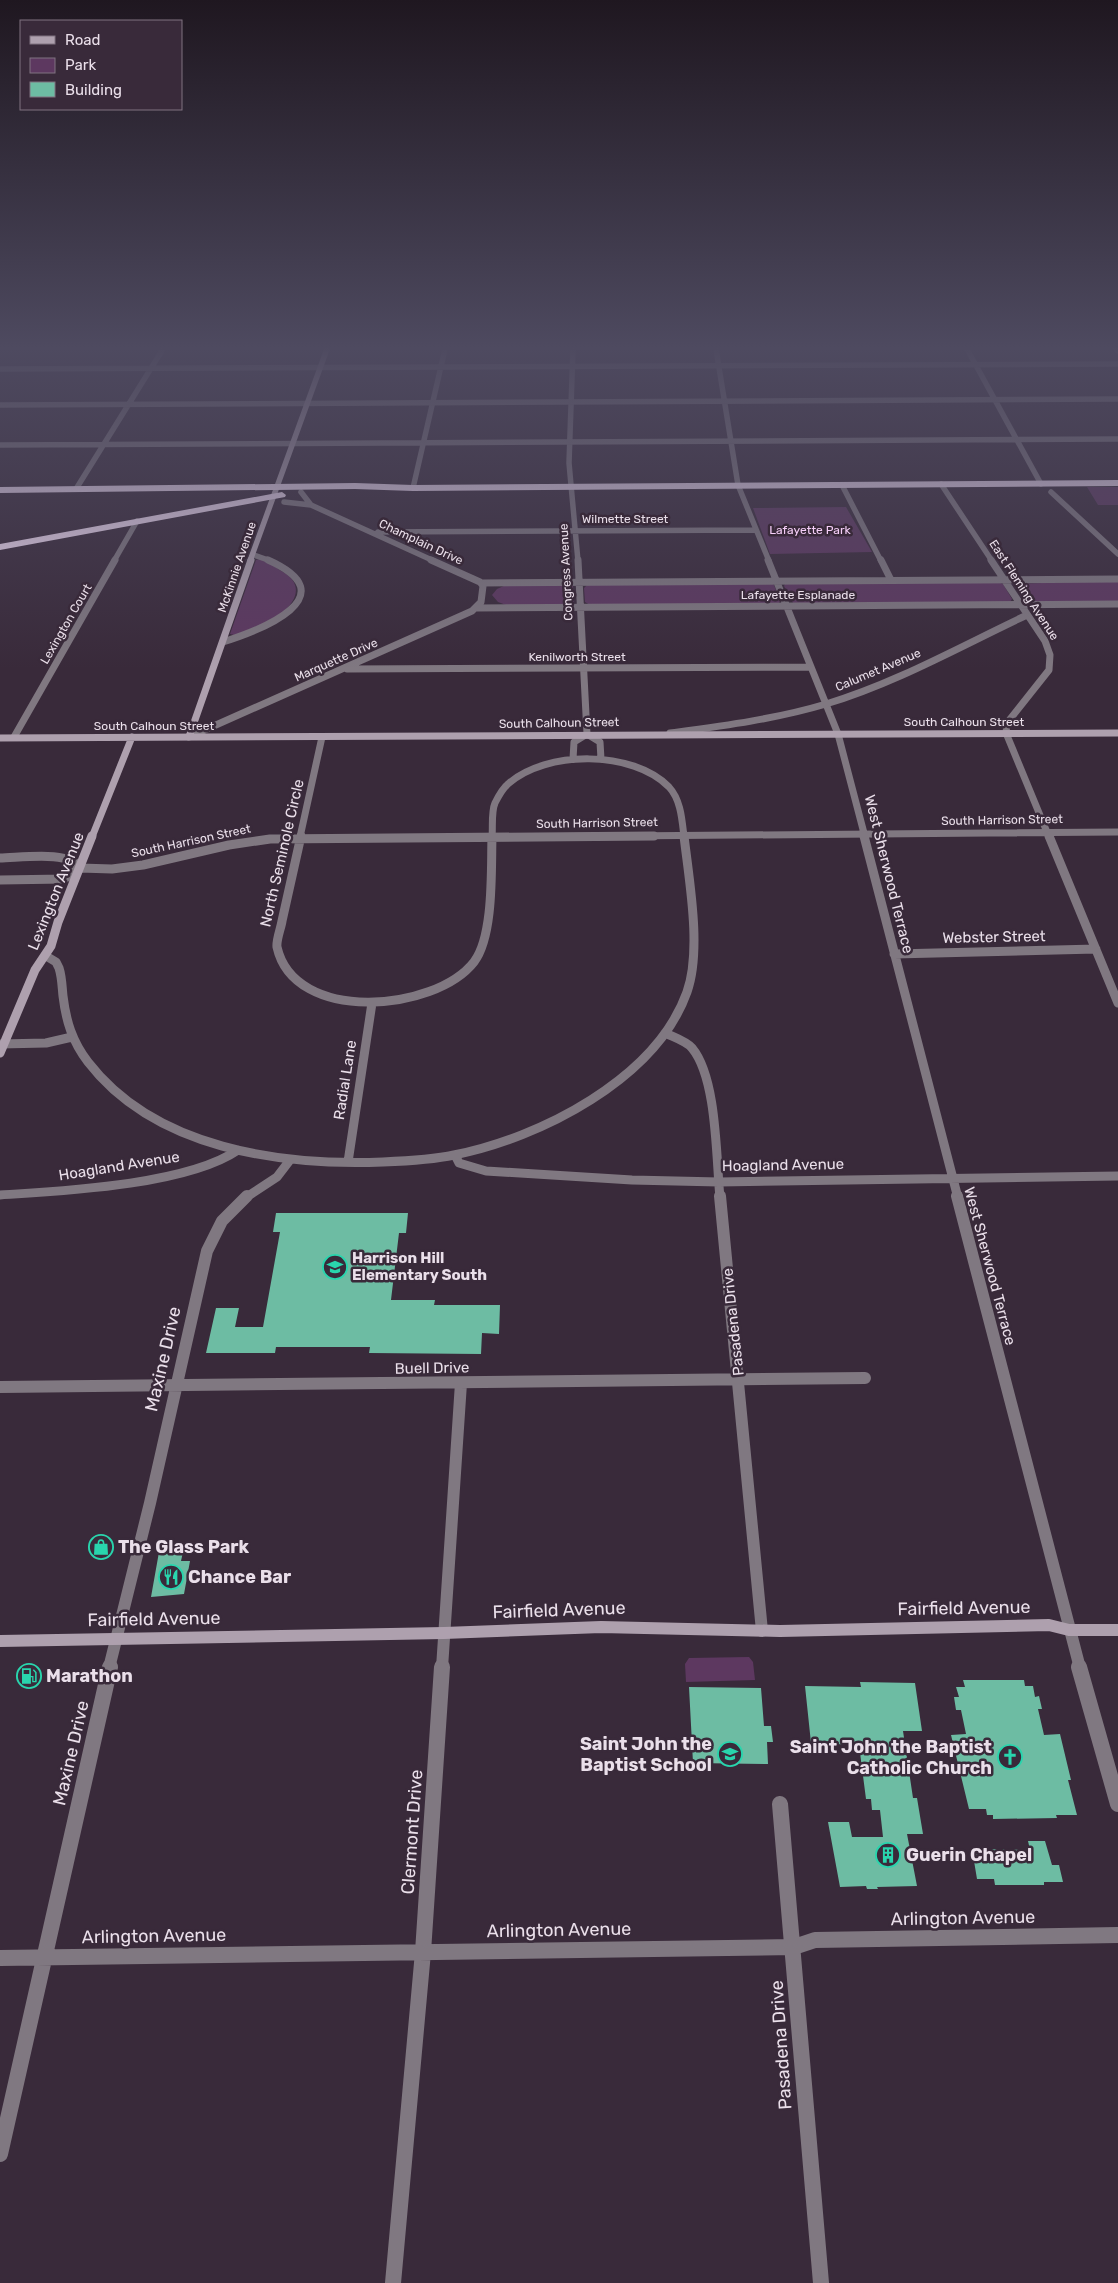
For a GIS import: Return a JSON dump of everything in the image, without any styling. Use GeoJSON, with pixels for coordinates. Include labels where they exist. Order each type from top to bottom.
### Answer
{"type":"FeatureCollection","features":[{"type":"Feature","properties":{"kind":"highway"},"geometry":{"type":"LineString","coordinates":[[0,490],[76,489],[301,492],[368,488],[1118,484]]}},
{"type":"Feature","properties":{"kind":"highway"},"geometry":{"type":"LineString","coordinates":[[0,547],[274,492],[355,486],[368,488]]}},
{"type":"Feature","properties":{"kind":"street"},"geometry":{"type":"LineString","coordinates":[[76,489],[97,456]]}},
{"type":"Feature","properties":{"kind":"street","name":"McKinnie Avenue"},"geometry":{"type":"LineString","coordinates":[[189,737],[287,456]]}},
{"type":"Feature","properties":{"kind":"street"},"geometry":{"type":"LineString","coordinates":[[413,488],[420,456]]}},
{"type":"Feature","properties":{"kind":"street","name":"Congress Avenue"},"geometry":{"type":"LineString","coordinates":[[570,456],[569,463],[576,531],[587,734]]}},
{"type":"Feature","properties":{"kind":"street","name":"West Sherwood Terrace"},"geometry":{"type":"LineString","coordinates":[[733,456],[738,485],[838,734],[1069,1630],[1118,1804]]}},
{"type":"Feature","properties":{"kind":"street"},"geometry":{"type":"LineString","coordinates":[[1025,456],[1041,484]]}},
{"type":"Feature","properties":{"kind":"street","name":"East Fleming Avenue"},"geometry":{"type":"LineString","coordinates":[[941,484],[1045,641],[1052,662],[1050,670],[1008,723],[1006,733]]}},
{"type":"Feature","properties":{"kind":"street"},"geometry":{"type":"LineString","coordinates":[[842,485],[891,580]]}},
{"type":"Feature","properties":{"kind":"street","name":"Champlain Drive"},"geometry":{"type":"LineString","coordinates":[[301,492],[312,505]]}},
{"type":"Feature","properties":{"kind":"street"},"geometry":{"type":"LineString","coordinates":[[1051,492],[1118,554]]}},
{"type":"Feature","properties":{"kind":"street","name":"Champlain Drive"},"geometry":{"type":"LineString","coordinates":[[284,502],[312,505],[481,583]]}},
{"type":"Feature","properties":{"kind":"street","name":"Lexington Court"},"geometry":{"type":"LineString","coordinates":[[14,737],[137,521]]}},
{"type":"Feature","properties":{"kind":"street","name":"Wilmette Street"},"geometry":{"type":"LineString","coordinates":[[374,532],[755,530]]}},
{"type":"Feature","properties":{"kind":"street"},"geometry":{"type":"LineString","coordinates":[[223,642],[271,625],[287,614],[299,600],[300,586],[293,574],[280,564],[254,555]]}},
{"type":"Feature","properties":{"kind":"street","name":"Lafayette Esplanade"},"geometry":{"type":"LineString","coordinates":[[481,583],[1118,578]]}},
{"type":"Feature","properties":{"kind":"street"},"geometry":{"type":"LineString","coordinates":[[477,608],[483,595],[481,583]]}},
{"type":"Feature","properties":{"kind":"street","name":"Lafayette Esplanade"},"geometry":{"type":"LineString","coordinates":[[477,608],[1118,604]]}},
{"type":"Feature","properties":{"kind":"street","name":"Marquette Drive"},"geometry":{"type":"LineString","coordinates":[[189,737],[477,608]]}},
{"type":"Feature","properties":{"kind":"street","name":"Calumet Avenue"},"geometry":{"type":"LineString","coordinates":[[669,734],[732,725],[826,704],[883,682],[1027,614]]}},
{"type":"Feature","properties":{"kind":"street","name":"Kenilworth Street"},"geometry":{"type":"LineString","coordinates":[[343,669],[811,667]]}},
{"type":"Feature","properties":{"kind":"street"},"geometry":{"type":"LineString","coordinates":[[732,725],[735,734]]}},
{"type":"Feature","properties":{"kind":"street","name":"South Calhoun Street"},"geometry":{"type":"LineString","coordinates":[[0,738],[1118,732]]}},
{"type":"Feature","properties":{"kind":"street"},"geometry":{"type":"LineString","coordinates":[[1006,733],[1118,1003]]}},
{"type":"Feature","properties":{"kind":"street"},"geometry":{"type":"LineString","coordinates":[[573,759],[574,742],[587,734],[600,742],[601,759]]}},
{"type":"Feature","properties":{"kind":"street","name":"Lexington Avenue"},"geometry":{"type":"LineString","coordinates":[[1,1047],[35,970],[46,956],[132,737]]}},
{"type":"Feature","properties":{"kind":"street","name":"North Seminole Circle"},"geometry":{"type":"LineString","coordinates":[[46,956],[58,965],[60,971],[64,1007],[72,1037],[86,1060],[102,1078],[143,1111],[178,1129],[238,1150],[290,1160],[401,1161],[455,1154],[530,1130],[576,1108],[622,1077],[640,1062],[673,1022],[688,990],[694,954],[680,802],[666,784],[642,770],[601,759],[573,759],[531,770],[507,784],[494,805],[487,933],[485,945],[477,961],[454,982],[436,991],[399,1001],[372,1003],[341,1000],[310,989],[288,972],[278,953],[277,938],[322,737]]}},
{"type":"Feature","properties":{"kind":"street","name":"South Harrison Street"},"geometry":{"type":"LineString","coordinates":[[0,880],[64,879],[80,868],[110,869],[141,866],[239,842],[299,838],[1118,832]]}},
{"type":"Feature","properties":{"kind":"street","name":"South Harrison Street"},"geometry":{"type":"LineString","coordinates":[[0,858],[66,857],[77,862],[80,868]]}},
{"type":"Feature","properties":{"kind":"street","name":"Webster Street"},"geometry":{"type":"LineString","coordinates":[[894,954],[1096,950]]}},
{"type":"Feature","properties":{"kind":"street","name":"Radial Lane"},"geometry":{"type":"LineString","coordinates":[[348,1162],[372,1003]]}},
{"type":"Feature","properties":{"kind":"street","name":"Pasadena Drive"},"geometry":{"type":"LineString","coordinates":[[665,1033],[691,1046],[703,1066],[710,1091],[762,1631]]}},
{"type":"Feature","properties":{"kind":"street"},"geometry":{"type":"LineString","coordinates":[[1,1047],[46,1043],[72,1037]]}},
{"type":"Feature","properties":{"kind":"street","name":"Hoagland Avenue"},"geometry":{"type":"LineString","coordinates":[[0,1195],[108,1185],[177,1173],[224,1161],[233,1157],[238,1150]]}},
{"type":"Feature","properties":{"kind":"street","name":"Hoagland Avenue"},"geometry":{"type":"LineString","coordinates":[[455,1154],[459,1162],[486,1171],[632,1180],[720,1182],[1118,1176]]}},
{"type":"Feature","properties":{"kind":"street","name":"Maxine Drive"},"geometry":{"type":"LineString","coordinates":[[0,2154],[116,1639],[150,1503],[205,1258],[215,1232],[239,1203],[281,1175],[290,1160]]}},
{"type":"Feature","properties":{"kind":"street","name":"Buell Drive"},"geometry":{"type":"LineString","coordinates":[[0,1387],[865,1378]]}},
{"type":"Feature","properties":{"kind":"street","name":"Clermont Drive"},"geometry":{"type":"LineString","coordinates":[[393,2283],[423,1952],[461,1383]]}},
{"type":"Feature","properties":{"kind":"street","name":"Fairfield Avenue"},"geometry":{"type":"LineString","coordinates":[[0,1641],[444,1632],[619,1626],[762,1631],[1049,1625],[1069,1630],[1118,1630]]}},
{"type":"Feature","properties":{"kind":"street","name":"Pasadena Drive"},"geometry":{"type":"LineString","coordinates":[[780,1804],[794,1947],[807,2131],[821,2283]]}},
{"type":"Feature","properties":{"kind":"street","name":"Arlington Avenue"},"geometry":{"type":"LineString","coordinates":[[0,1958],[794,1947],[815,1940],[1118,1935]]}},
{"type":"Feature","properties":{"kind":"green space"},"geometry":{"type":"Polygon","coordinates":[[[1087,487],[1118,487],[1118,505],[1098,505],[1087,487]]]}},
{"type":"Feature","properties":{"kind":"green space","name":"Lafayette Park"},"geometry":{"type":"Polygon","coordinates":[[[846,507],[872,552],[770,554],[753,508],[846,507]]]}},
{"type":"Feature","properties":{"kind":"green space"},"geometry":{"type":"Polygon","coordinates":[[[260,559],[292,579],[295,594],[292,602],[279,615],[260,627],[234,635],[230,634],[256,560],[260,559]]]}},
{"type":"Feature","properties":{"kind":"green space"},"geometry":{"type":"Polygon","coordinates":[[[1118,580],[1118,603],[1028,602],[1023,600],[1013,584],[1118,580]]]}},
{"type":"Feature","properties":{"kind":"green space"},"geometry":{"type":"Polygon","coordinates":[[[998,582],[1003,584],[1012,599],[1010,602],[793,603],[784,586],[785,584],[998,582]]]}},
{"type":"Feature","properties":{"kind":"green space"},"geometry":{"type":"Polygon","coordinates":[[[771,583],[774,585],[779,603],[590,605],[585,602],[584,588],[587,585],[771,583]]]}},
{"type":"Feature","properties":{"kind":"green space"},"geometry":{"type":"Polygon","coordinates":[[[506,585],[571,585],[573,586],[574,602],[570,605],[506,605],[498,602],[492,595],[497,589],[506,585]]]}},
{"type":"Feature","properties":{"kind":"green space"},"geometry":{"type":"Polygon","coordinates":[[[749,1657],[753,1662],[755,1680],[686,1682],[685,1664],[689,1658],[749,1657]]]}},
{"type":"Feature","properties":{"kind":"building","name":"Harrison Hill Elementary South"},"geometry":{"type":"Polygon","coordinates":[[[276,1213],[408,1213],[406,1233],[399,1233],[391,1300],[435,1300],[434,1305],[500,1305],[499,1334],[482,1333],[481,1354],[369,1353],[370,1347],[276,1347],[275,1353],[206,1353],[216,1308],[239,1308],[235,1327],[263,1327],[280,1232],[273,1232],[276,1213]]]}},
{"type":"Feature","properties":{"kind":"building","name":"Chance Bar"},"geometry":{"type":"Polygon","coordinates":[[[159,1552],[183,1552],[181,1561],[190,1561],[184,1594],[151,1597],[159,1552]]]}},
{"type":"Feature","properties":{"kind":"building","name":"Saint John the Baptist Catholic Church"},"geometry":{"type":"Polygon","coordinates":[[[963,1680],[1024,1680],[1025,1686],[1033,1686],[1035,1697],[1039,1696],[1042,1709],[1038,1709],[1044,1735],[1060,1734],[1071,1780],[1068,1780],[1077,1815],[1056,1815],[1057,1818],[993,1819],[993,1815],[987,1815],[986,1809],[969,1809],[951,1735],[966,1734],[961,1710],[956,1710],[954,1697],[959,1697],[956,1687],[965,1687],[963,1680]]]}},
{"type":"Feature","properties":{"kind":"building","name":"Saint John the Baptist School"},"geometry":{"type":"Polygon","coordinates":[[[860,1682],[915,1683],[922,1731],[903,1731],[913,1798],[917,1798],[923,1834],[907,1834],[917,1886],[877,1887],[878,1889],[867,1889],[866,1886],[840,1887],[828,1822],[849,1822],[852,1837],[883,1837],[880,1810],[872,1810],[871,1799],[866,1799],[859,1745],[811,1743],[805,1686],[861,1687],[860,1682]]]}},
{"type":"Feature","properties":{"kind":"building"},"geometry":{"type":"Polygon","coordinates":[[[689,1687],[761,1688],[764,1726],[771,1726],[773,1742],[767,1742],[768,1764],[693,1763],[689,1687]]]}},
{"type":"Feature","properties":{"kind":"building"},"geometry":{"type":"Polygon","coordinates":[[[1028,1841],[1045,1841],[1052,1865],[1059,1865],[1063,1882],[1044,1882],[1044,1885],[995,1885],[994,1879],[977,1879],[972,1849],[1030,1850],[1028,1841]]]}},
{"type":"Feature","properties":{"kind":"place","name":"Harrison Hill Elementary South"},"geometry":{"type":"Point","coordinates":[335,1267]}},
{"type":"Feature","properties":{"kind":"place","name":"The Glass Park"},"geometry":{"type":"Point","coordinates":[101,1547]}},
{"type":"Feature","properties":{"kind":"place","name":"Chance Bar"},"geometry":{"type":"Point","coordinates":[171,1577]}},
{"type":"Feature","properties":{"kind":"place","name":"Marathon"},"geometry":{"type":"Point","coordinates":[29,1676]}},
{"type":"Feature","properties":{"kind":"place","name":"Saint John the Baptist School"},"geometry":{"type":"Point","coordinates":[730,1754]}},
{"type":"Feature","properties":{"kind":"place","name":"Saint John the Baptist Catholic Church"},"geometry":{"type":"Point","coordinates":[1010,1757]}},
{"type":"Feature","properties":{"kind":"place","name":"Guerin Chapel"},"geometry":{"type":"Point","coordinates":[888,1855]}}]}
